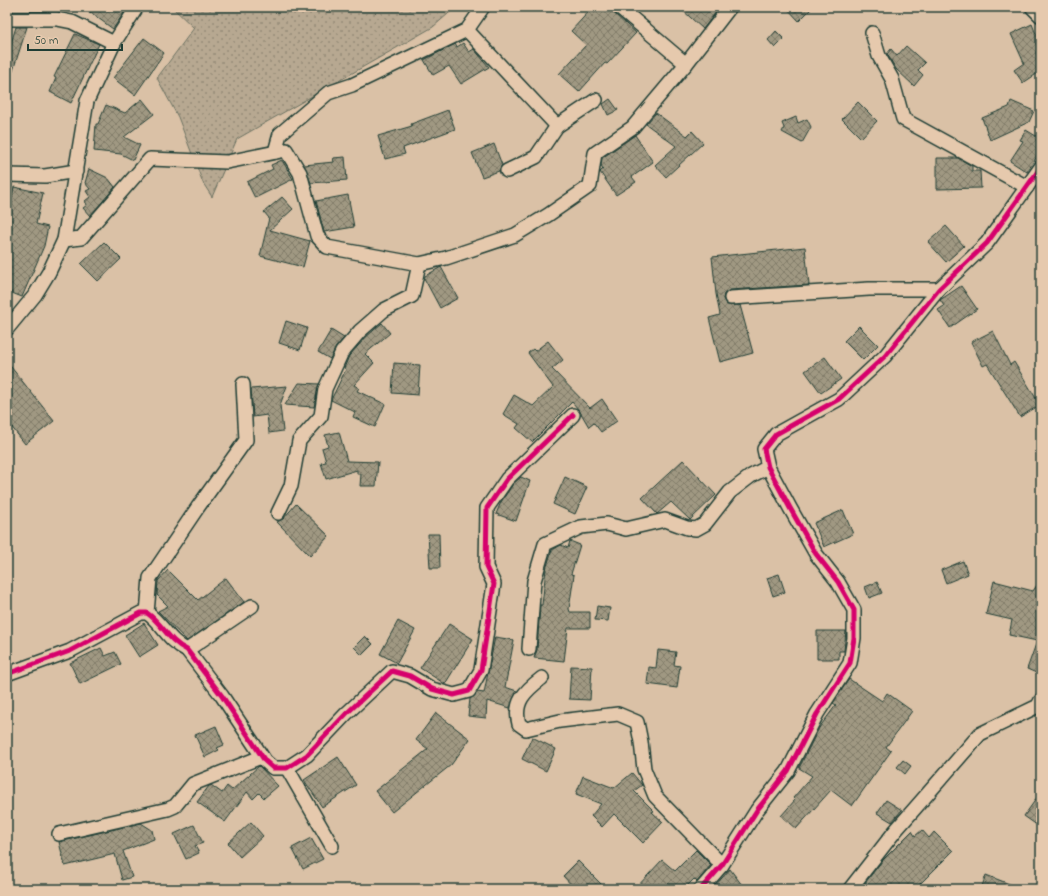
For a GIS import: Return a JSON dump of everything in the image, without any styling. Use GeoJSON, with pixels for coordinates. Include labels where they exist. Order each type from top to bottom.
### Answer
{"type":"FeatureCollection","features":[{"type":"Feature","properties":{"kind":"street"},"geometry":{"type":"LineString","coordinates":[[7,329],[35,295],[49,272],[64,240],[87,101],[114,43],[137,7]]}},
{"type":"Feature","properties":{"kind":"street"},"geometry":{"type":"LineString","coordinates":[[275,152],[280,134],[328,93],[359,82],[399,64],[415,54],[467,30],[483,7]]}},
{"type":"Feature","properties":{"kind":"street"},"geometry":{"type":"LineString","coordinates":[[619,7],[686,64]]}},
{"type":"Feature","properties":{"kind":"street"},"geometry":{"type":"LineString","coordinates":[[64,240],[81,238],[150,159],[227,162],[286,150],[300,173],[306,202],[317,236],[327,247],[419,264],[465,253],[515,235],[548,216],[590,186],[595,153],[633,126],[686,64],[730,7]]}},
{"type":"Feature","properties":{"kind":"street"},"geometry":{"type":"LineString","coordinates":[[1032,7],[1041,16]]}},
{"type":"Feature","properties":{"kind":"street"},"geometry":{"type":"LineString","coordinates":[[7,19],[57,19],[72,22],[114,43]]}},
{"type":"Feature","properties":{"kind":"street"},"geometry":{"type":"LineString","coordinates":[[467,30],[557,126]]}},
{"type":"Feature","properties":{"kind":"street"},"geometry":{"type":"LineString","coordinates":[[872,33],[879,56],[892,79],[903,119],[1027,187]]}},
{"type":"Feature","properties":{"kind":"street"},"geometry":{"type":"LineString","coordinates":[[507,171],[536,157],[557,126],[596,100]]}},
{"type":"Feature","properties":{"kind":"street"},"geometry":{"type":"LineString","coordinates":[[701,889],[722,865],[757,810],[788,771],[817,714],[850,663],[854,638],[854,610],[838,582],[816,554],[768,467],[764,449],[776,434],[839,399],[885,356],[939,290],[987,243],[1041,167]]}},
{"type":"Feature","properties":{"kind":"street"},"geometry":{"type":"LineString","coordinates":[[7,175],[45,176],[76,171]]}},
{"type":"Feature","properties":{"kind":"street"},"geometry":{"type":"LineString","coordinates":[[278,513],[291,486],[299,441],[321,416],[325,389],[342,352],[360,331],[384,310],[412,296],[419,264]]}},
{"type":"Feature","properties":{"kind":"street"},"geometry":{"type":"LineString","coordinates":[[732,298],[869,288],[939,290]]}},
{"type":"Feature","properties":{"kind":"street"},"geometry":{"type":"LineString","coordinates":[[243,384],[246,440],[150,578],[147,613],[167,636],[179,646],[187,650],[222,696],[262,757],[273,768],[287,768],[308,755],[346,714],[392,671],[410,676],[432,689],[454,695],[469,691],[481,670],[494,584],[486,567],[487,508],[507,479],[573,415]]}},
{"type":"Feature","properties":{"kind":"street"},"geometry":{"type":"LineString","coordinates":[[529,649],[534,581],[545,544],[581,527],[607,524],[626,530],[665,520],[686,528],[696,529],[705,524],[730,492],[750,476],[768,467]]}},
{"type":"Feature","properties":{"kind":"street"},"geometry":{"type":"LineString","coordinates":[[187,650],[252,606]]}},
{"type":"Feature","properties":{"kind":"street"},"geometry":{"type":"LineString","coordinates":[[7,674],[70,651],[142,613],[147,613]]}},
{"type":"Feature","properties":{"kind":"street"},"geometry":{"type":"LineString","coordinates":[[542,678],[524,692],[516,714],[519,724],[526,729],[560,721],[618,714],[637,722],[642,742],[644,769],[655,796],[722,865]]}},
{"type":"Feature","properties":{"kind":"street"},"geometry":{"type":"LineString","coordinates":[[850,889],[896,830],[980,734],[1038,706],[1041,700]]}},
{"type":"Feature","properties":{"kind":"street"},"geometry":{"type":"LineString","coordinates":[[59,834],[168,809],[175,806],[193,784],[262,757]]}},
{"type":"Feature","properties":{"kind":"street"},"geometry":{"type":"LineString","coordinates":[[287,768],[332,846]]}},
{"type":"Feature","properties":{"kind":"shaded area"},"geometry":{"type":"Polygon","coordinates":[[[172,7],[456,7],[433,27],[237,139],[212,197],[203,183],[178,117],[157,78],[194,28],[172,7]]]}},
{"type":"Feature","properties":{"kind":"building"},"geometry":{"type":"Polygon","coordinates":[[[83,7],[128,7],[113,29],[83,7]]]}},
{"type":"Feature","properties":{"kind":"building"},"geometry":{"type":"Polygon","coordinates":[[[593,7],[607,7],[636,33],[607,64],[605,63],[579,92],[559,74],[586,45],[571,31],[593,7]]]}},
{"type":"Feature","properties":{"kind":"building"},"geometry":{"type":"Polygon","coordinates":[[[679,7],[720,7],[703,29],[679,7]]]}},
{"type":"Feature","properties":{"kind":"building"},"geometry":{"type":"Polygon","coordinates":[[[786,7],[813,7],[799,21],[786,7]]]}},
{"type":"Feature","properties":{"kind":"building"},"geometry":{"type":"Polygon","coordinates":[[[1032,24],[1036,34],[1041,31],[1041,51],[1036,53],[1041,62],[1041,71],[1023,83],[1014,70],[1024,63],[1011,34],[1032,24]]]}},
{"type":"Feature","properties":{"kind":"building"},"geometry":{"type":"Polygon","coordinates":[[[16,27],[27,27],[9,83],[7,83],[7,56],[16,27]]]}},
{"type":"Feature","properties":{"kind":"building"},"geometry":{"type":"Polygon","coordinates":[[[776,31],[784,39],[775,48],[768,40],[776,31]]]}},
{"type":"Feature","properties":{"kind":"building"},"geometry":{"type":"Polygon","coordinates":[[[75,34],[99,44],[71,103],[50,92],[56,78],[54,77],[75,34]]]}},
{"type":"Feature","properties":{"kind":"building"},"geometry":{"type":"Polygon","coordinates":[[[144,38],[164,53],[135,95],[113,78],[144,38]]]}},
{"type":"Feature","properties":{"kind":"building"},"geometry":{"type":"Polygon","coordinates":[[[463,43],[469,52],[474,49],[489,67],[461,84],[449,66],[433,75],[424,60],[455,44],[457,47],[463,43]]]}},
{"type":"Feature","properties":{"kind":"building"},"geometry":{"type":"Polygon","coordinates":[[[906,46],[925,63],[918,70],[923,75],[914,86],[896,69],[887,54],[891,49],[897,56],[906,46]]]}},
{"type":"Feature","properties":{"kind":"building"},"geometry":{"type":"Polygon","coordinates":[[[142,99],[154,114],[124,137],[140,145],[133,160],[121,154],[94,151],[96,124],[98,124],[106,105],[125,113],[142,99]]]}},
{"type":"Feature","properties":{"kind":"building"},"geometry":{"type":"Polygon","coordinates":[[[610,99],[618,110],[608,115],[603,104],[610,99]]]}},
{"type":"Feature","properties":{"kind":"building"},"geometry":{"type":"Polygon","coordinates":[[[1011,101],[1034,111],[1029,122],[990,140],[982,118],[1009,107],[1011,101]]]}},
{"type":"Feature","properties":{"kind":"building"},"geometry":{"type":"Polygon","coordinates":[[[858,102],[877,121],[861,138],[842,119],[858,102]]]}},
{"type":"Feature","properties":{"kind":"building"},"geometry":{"type":"Polygon","coordinates":[[[448,110],[455,129],[403,148],[405,154],[385,159],[378,136],[412,126],[411,124],[448,110]]]}},
{"type":"Feature","properties":{"kind":"building"},"geometry":{"type":"Polygon","coordinates":[[[656,113],[687,136],[692,131],[703,143],[666,177],[655,165],[676,146],[646,124],[656,113]]]}},
{"type":"Feature","properties":{"kind":"building"},"geometry":{"type":"Polygon","coordinates":[[[796,117],[798,123],[807,119],[811,127],[802,143],[782,132],[784,128],[782,123],[796,117]]]}},
{"type":"Feature","properties":{"kind":"building"},"geometry":{"type":"Polygon","coordinates":[[[1026,130],[1041,139],[1041,150],[1027,172],[1010,161],[1023,141],[1020,140],[1026,130]]]}},
{"type":"Feature","properties":{"kind":"building"},"geometry":{"type":"Polygon","coordinates":[[[635,135],[653,162],[632,177],[636,182],[616,195],[600,172],[603,169],[601,165],[602,158],[635,135]]]}},
{"type":"Feature","properties":{"kind":"building"},"geometry":{"type":"Polygon","coordinates":[[[494,144],[502,165],[499,171],[482,177],[472,153],[494,144]]]}},
{"type":"Feature","properties":{"kind":"building"},"geometry":{"type":"Polygon","coordinates":[[[345,157],[347,180],[311,183],[304,165],[334,162],[333,158],[345,157]]]}},
{"type":"Feature","properties":{"kind":"building"},"geometry":{"type":"Polygon","coordinates":[[[937,158],[958,158],[972,166],[972,171],[980,171],[981,188],[937,189],[937,158]]]}},
{"type":"Feature","properties":{"kind":"building"},"geometry":{"type":"Polygon","coordinates":[[[282,160],[293,179],[255,198],[247,182],[273,169],[271,165],[282,160]]]}},
{"type":"Feature","properties":{"kind":"building"},"geometry":{"type":"Polygon","coordinates":[[[89,169],[108,178],[115,187],[90,216],[83,208],[87,205],[85,201],[90,197],[86,191],[90,189],[85,183],[89,169]]]}},
{"type":"Feature","properties":{"kind":"building"},"geometry":{"type":"Polygon","coordinates":[[[14,187],[43,193],[36,224],[48,227],[44,246],[22,297],[7,291],[7,204],[10,205],[14,187]]]}},
{"type":"Feature","properties":{"kind":"building"},"geometry":{"type":"Polygon","coordinates":[[[348,195],[354,227],[324,232],[316,201],[348,195]]]}},
{"type":"Feature","properties":{"kind":"building"},"geometry":{"type":"Polygon","coordinates":[[[282,197],[293,209],[270,230],[310,241],[303,267],[260,256],[269,218],[264,212],[282,197]]]}},
{"type":"Feature","properties":{"kind":"building"},"geometry":{"type":"Polygon","coordinates":[[[946,226],[964,246],[946,262],[928,242],[946,226]]]}},
{"type":"Feature","properties":{"kind":"building"},"geometry":{"type":"Polygon","coordinates":[[[104,242],[121,259],[98,281],[81,264],[104,242]]]}},
{"type":"Feature","properties":{"kind":"building"},"geometry":{"type":"Polygon","coordinates":[[[805,247],[809,285],[730,290],[724,294],[723,299],[727,305],[740,305],[753,353],[720,362],[709,318],[720,315],[712,257],[805,247]]]}},
{"type":"Feature","properties":{"kind":"building"},"geometry":{"type":"Polygon","coordinates":[[[441,267],[458,298],[440,308],[424,278],[441,267]]]}},
{"type":"Feature","properties":{"kind":"building"},"geometry":{"type":"Polygon","coordinates":[[[961,286],[977,309],[950,328],[938,310],[944,306],[940,300],[961,286]]]}},
{"type":"Feature","properties":{"kind":"building"},"geometry":{"type":"Polygon","coordinates":[[[286,321],[307,328],[300,350],[279,343],[286,321]]]}},
{"type":"Feature","properties":{"kind":"building"},"geometry":{"type":"Polygon","coordinates":[[[382,323],[390,333],[365,354],[374,363],[354,385],[359,388],[357,391],[385,404],[375,427],[353,417],[355,412],[331,400],[346,369],[344,368],[349,356],[366,337],[382,323]]]}},
{"type":"Feature","properties":{"kind":"building"},"geometry":{"type":"Polygon","coordinates":[[[859,326],[878,345],[863,360],[844,341],[859,326]]]}},
{"type":"Feature","properties":{"kind":"building"},"geometry":{"type":"Polygon","coordinates":[[[331,330],[344,338],[336,347],[330,359],[318,352],[331,330]]]}},
{"type":"Feature","properties":{"kind":"building"},"geometry":{"type":"Polygon","coordinates":[[[993,331],[1010,365],[1014,362],[1040,405],[1020,417],[987,364],[983,366],[971,342],[993,331]]]}},
{"type":"Feature","properties":{"kind":"building"},"geometry":{"type":"Polygon","coordinates":[[[548,341],[563,360],[552,369],[590,408],[602,399],[617,421],[601,432],[594,423],[589,427],[579,410],[572,402],[532,442],[516,428],[519,424],[503,414],[514,395],[533,406],[553,387],[528,353],[533,349],[535,351],[548,341]]]}},
{"type":"Feature","properties":{"kind":"building"},"geometry":{"type":"Polygon","coordinates":[[[825,357],[841,379],[821,393],[805,371],[825,357]]]}},
{"type":"Feature","properties":{"kind":"building"},"geometry":{"type":"Polygon","coordinates":[[[7,362],[54,421],[25,444],[7,421],[7,362]]]}},
{"type":"Feature","properties":{"kind":"building"},"geometry":{"type":"Polygon","coordinates":[[[394,363],[420,365],[418,395],[392,393],[394,363]]]}},
{"type":"Feature","properties":{"kind":"building"},"geometry":{"type":"Polygon","coordinates":[[[299,383],[319,384],[314,407],[285,405],[299,383]]]}},
{"type":"Feature","properties":{"kind":"building"},"geometry":{"type":"Polygon","coordinates":[[[287,386],[280,405],[283,431],[269,433],[267,415],[253,417],[251,389],[287,386]]]}},
{"type":"Feature","properties":{"kind":"building"},"geometry":{"type":"Polygon","coordinates":[[[339,432],[347,461],[378,462],[376,486],[360,486],[361,474],[357,474],[357,470],[326,479],[321,463],[326,462],[322,448],[328,446],[325,435],[339,432]]]}},
{"type":"Feature","properties":{"kind":"building"},"geometry":{"type":"Polygon","coordinates":[[[683,460],[716,495],[690,520],[671,502],[657,514],[642,498],[683,460]]]}},
{"type":"Feature","properties":{"kind":"building"},"geometry":{"type":"Polygon","coordinates":[[[521,477],[530,481],[516,521],[496,514],[501,502],[513,484],[521,477]]]}},
{"type":"Feature","properties":{"kind":"building"},"geometry":{"type":"Polygon","coordinates":[[[565,477],[587,487],[575,514],[553,504],[565,477]]]}},
{"type":"Feature","properties":{"kind":"building"},"geometry":{"type":"Polygon","coordinates":[[[296,504],[329,536],[310,556],[277,522],[283,519],[296,504]]]}},
{"type":"Feature","properties":{"kind":"building"},"geometry":{"type":"Polygon","coordinates":[[[843,510],[853,534],[824,547],[814,523],[843,510]]]}},
{"type":"Feature","properties":{"kind":"building"},"geometry":{"type":"Polygon","coordinates":[[[428,534],[439,534],[440,568],[430,568],[428,534]]]}},
{"type":"Feature","properties":{"kind":"building"},"geometry":{"type":"Polygon","coordinates":[[[570,541],[580,545],[571,574],[574,575],[569,609],[570,612],[590,612],[590,628],[568,628],[564,661],[534,658],[537,650],[540,605],[542,605],[546,569],[552,550],[561,545],[568,548],[570,541]]]}},
{"type":"Feature","properties":{"kind":"building"},"geometry":{"type":"Polygon","coordinates":[[[963,561],[968,574],[946,583],[941,570],[963,561]]]}},
{"type":"Feature","properties":{"kind":"building"},"geometry":{"type":"Polygon","coordinates":[[[168,570],[198,600],[226,578],[244,602],[187,641],[158,611],[168,606],[157,595],[158,581],[168,570]]]}},
{"type":"Feature","properties":{"kind":"building"},"geometry":{"type":"Polygon","coordinates":[[[779,574],[785,592],[773,596],[767,578],[779,574]]]}},
{"type":"Feature","properties":{"kind":"building"},"geometry":{"type":"Polygon","coordinates":[[[1041,579],[1041,675],[1027,669],[1037,641],[1009,635],[1012,620],[986,614],[994,581],[1033,591],[1041,579]]]}},
{"type":"Feature","properties":{"kind":"building"},"geometry":{"type":"Polygon","coordinates":[[[877,582],[882,593],[869,598],[865,587],[877,582]]]}},
{"type":"Feature","properties":{"kind":"building"},"geometry":{"type":"Polygon","coordinates":[[[597,606],[610,608],[608,621],[595,620],[597,606]]]}},
{"type":"Feature","properties":{"kind":"building"},"geometry":{"type":"Polygon","coordinates":[[[398,621],[415,630],[397,663],[380,654],[398,621]]]}},
{"type":"Feature","properties":{"kind":"building"},"geometry":{"type":"Polygon","coordinates":[[[144,623],[158,645],[139,657],[125,635],[144,623]]]}},
{"type":"Feature","properties":{"kind":"building"},"geometry":{"type":"Polygon","coordinates":[[[449,624],[473,639],[445,684],[420,668],[449,624]]]}},
{"type":"Feature","properties":{"kind":"building"},"geometry":{"type":"Polygon","coordinates":[[[817,631],[846,631],[844,651],[839,651],[839,659],[817,659],[817,631]]]}},
{"type":"Feature","properties":{"kind":"building"},"geometry":{"type":"Polygon","coordinates":[[[365,636],[373,644],[362,655],[354,647],[365,636]]]}},
{"type":"Feature","properties":{"kind":"building"},"geometry":{"type":"Polygon","coordinates":[[[495,637],[514,640],[505,687],[517,691],[510,708],[487,701],[486,718],[468,716],[470,699],[477,692],[484,693],[495,637]]]}},
{"type":"Feature","properties":{"kind":"building"},"geometry":{"type":"Polygon","coordinates":[[[101,648],[105,656],[115,652],[121,664],[80,684],[70,663],[101,648]]]}},
{"type":"Feature","properties":{"kind":"building"},"geometry":{"type":"Polygon","coordinates":[[[658,650],[676,652],[674,665],[680,666],[677,688],[647,684],[649,667],[656,668],[658,650]]]}},
{"type":"Feature","properties":{"kind":"building"},"geometry":{"type":"Polygon","coordinates":[[[571,666],[592,667],[590,700],[569,699],[571,666]]]}},
{"type":"Feature","properties":{"kind":"building"},"geometry":{"type":"Polygon","coordinates":[[[849,679],[882,701],[887,693],[912,711],[886,747],[891,751],[852,806],[831,790],[796,829],[781,816],[795,800],[793,798],[812,776],[799,768],[819,728],[836,705],[833,703],[849,679]]]}},
{"type":"Feature","properties":{"kind":"building"},"geometry":{"type":"Polygon","coordinates":[[[436,713],[470,739],[451,765],[392,812],[375,791],[428,749],[416,740],[436,713]]]}},
{"type":"Feature","properties":{"kind":"building"},"geometry":{"type":"Polygon","coordinates":[[[216,726],[224,745],[217,748],[219,750],[205,757],[195,735],[216,726]]]}},
{"type":"Feature","properties":{"kind":"building"},"geometry":{"type":"Polygon","coordinates":[[[532,737],[556,749],[546,771],[522,759],[532,737]]]}},
{"type":"Feature","properties":{"kind":"building"},"geometry":{"type":"Polygon","coordinates":[[[338,757],[356,785],[322,807],[304,780],[338,757]]]}},
{"type":"Feature","properties":{"kind":"building"},"geometry":{"type":"Polygon","coordinates":[[[903,760],[911,766],[905,774],[897,767],[903,760]]]}},
{"type":"Feature","properties":{"kind":"building"},"geometry":{"type":"Polygon","coordinates":[[[259,766],[278,786],[264,798],[259,793],[253,799],[247,792],[225,822],[197,802],[209,786],[211,785],[222,793],[227,786],[232,790],[259,766]]]}},
{"type":"Feature","properties":{"kind":"building"},"geometry":{"type":"Polygon","coordinates":[[[632,773],[642,785],[634,791],[654,811],[652,812],[663,822],[643,843],[614,814],[602,827],[591,816],[601,804],[576,794],[583,776],[614,788],[632,773]]]}},
{"type":"Feature","properties":{"kind":"building"},"geometry":{"type":"Polygon","coordinates":[[[1041,792],[1041,828],[1024,816],[1041,792]]]}},
{"type":"Feature","properties":{"kind":"building"},"geometry":{"type":"Polygon","coordinates":[[[886,800],[902,810],[892,822],[877,813],[886,800]]]}},
{"type":"Feature","properties":{"kind":"building"},"geometry":{"type":"Polygon","coordinates":[[[251,822],[263,836],[240,857],[228,843],[251,822]]]}},
{"type":"Feature","properties":{"kind":"building"},"geometry":{"type":"Polygon","coordinates":[[[141,823],[152,830],[154,839],[123,851],[132,877],[122,880],[115,854],[65,866],[59,842],[141,823]]]}},
{"type":"Feature","properties":{"kind":"building"},"geometry":{"type":"Polygon","coordinates":[[[194,825],[203,843],[195,846],[199,853],[186,859],[174,834],[194,825]]]}},
{"type":"Feature","properties":{"kind":"building"},"geometry":{"type":"Polygon","coordinates":[[[922,830],[929,838],[934,832],[953,851],[915,889],[870,889],[865,883],[882,861],[912,831],[915,836],[922,830]]]}},
{"type":"Feature","properties":{"kind":"building"},"geometry":{"type":"Polygon","coordinates":[[[311,838],[323,859],[303,869],[292,848],[311,838]]]}},
{"type":"Feature","properties":{"kind":"building"},"geometry":{"type":"Polygon","coordinates":[[[696,850],[711,865],[697,882],[694,879],[684,889],[635,889],[662,860],[675,871],[696,850]]]}},
{"type":"Feature","properties":{"kind":"building"},"geometry":{"type":"Polygon","coordinates":[[[578,861],[606,889],[575,889],[563,876],[578,861]]]}},
{"type":"Feature","properties":{"kind":"building"},"geometry":{"type":"Polygon","coordinates":[[[730,869],[745,889],[714,889],[713,888],[730,869]]]}},
{"type":"Feature","properties":{"kind":"building"},"geometry":{"type":"Polygon","coordinates":[[[986,875],[1020,888],[1020,889],[981,889],[986,875]]]}},
{"type":"Feature","properties":{"kind":"cycle path"},"geometry":{"type":"LineString","coordinates":[[701,889],[722,865],[757,810],[788,771],[817,714],[850,663],[854,638],[854,610],[838,582],[816,554],[790,508],[768,467],[764,449],[776,434],[839,399],[885,356],[939,289],[987,243],[1041,167]]}},
{"type":"Feature","properties":{"kind":"cycle path"},"geometry":{"type":"LineString","coordinates":[[7,674],[70,651],[141,613],[147,613],[153,617],[175,642],[187,650],[222,696],[265,761],[273,768],[287,768],[307,755],[346,714],[392,671],[410,676],[432,689],[454,695],[469,691],[481,670],[494,584],[486,567],[487,508],[507,479],[573,415]]}}]}
